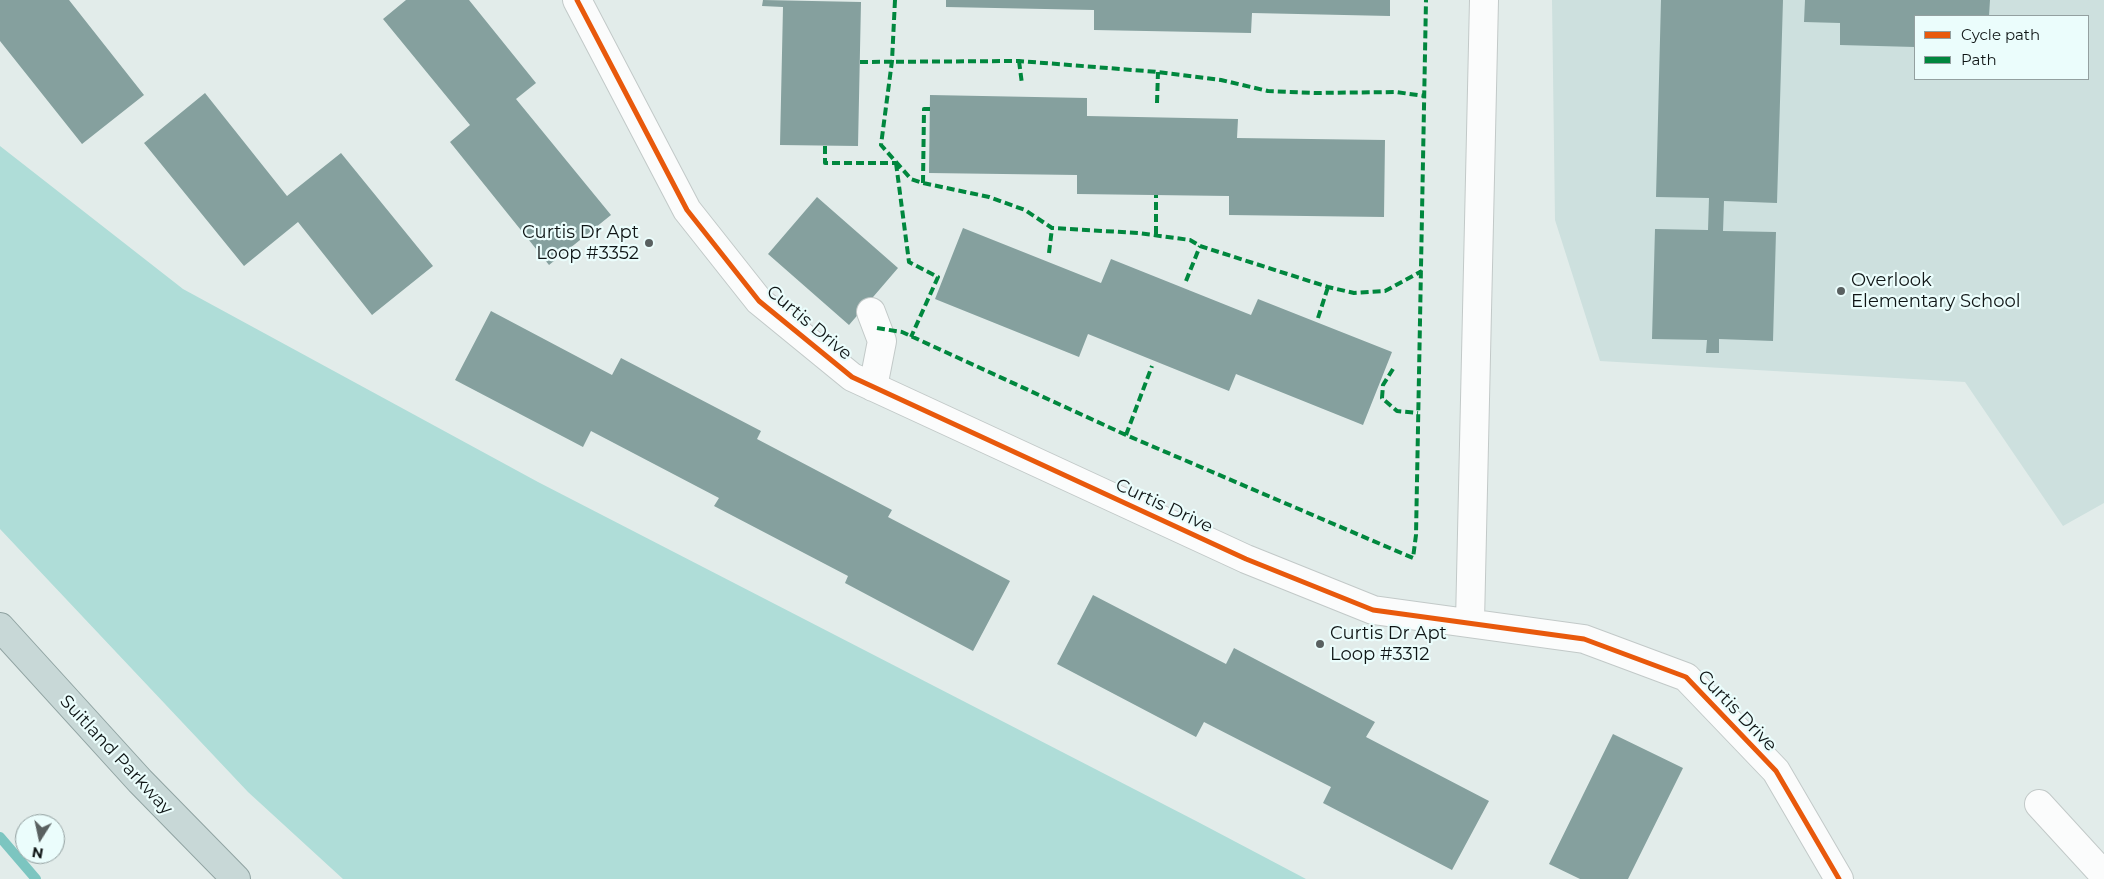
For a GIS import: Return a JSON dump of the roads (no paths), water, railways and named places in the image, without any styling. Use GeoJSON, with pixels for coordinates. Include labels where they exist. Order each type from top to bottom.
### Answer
{"type":"FeatureCollection","features":[{"type":"Feature","properties":{"kind":"highway","name":"Suitland Parkway"},"geometry":{"type":"LineString","coordinates":[[0,627],[134,774],[236,879]]}},
{"type":"Feature","properties":{"kind":"street","name":"Curtis Drive"},"geometry":{"type":"LineString","coordinates":[[578,0],[687,210],[759,301],[852,377],[1246,559],[1373,610],[1584,639],[1686,676],[1776,771],[1839,879]]}},
{"type":"Feature","properties":{"kind":"street"},"geometry":{"type":"LineString","coordinates":[[1470,622],[1484,0]]}},
{"type":"Feature","properties":{"kind":"street"},"geometry":{"type":"LineString","coordinates":[[871,312],[882,341],[873,387]]}},
{"type":"Feature","properties":{"kind":"street"},"geometry":{"type":"LineString","coordinates":[[2039,804],[2104,875]]}},
{"type":"Feature","properties":{"kind":"waterway"},"geometry":{"type":"LineString","coordinates":[[0,837],[36,879]]}},
{"type":"Feature","properties":{"kind":"place","name":"Curtis Dr Apt Loop #3352"},"geometry":{"type":"Point","coordinates":[649,243]}},
{"type":"Feature","properties":{"kind":"place","name":"Overlook Elementary School"},"geometry":{"type":"Point","coordinates":[1841,291]}},
{"type":"Feature","properties":{"kind":"place","name":"Curtis Dr Apt Loop #3312"},"geometry":{"type":"Point","coordinates":[1320,644]}}]}
